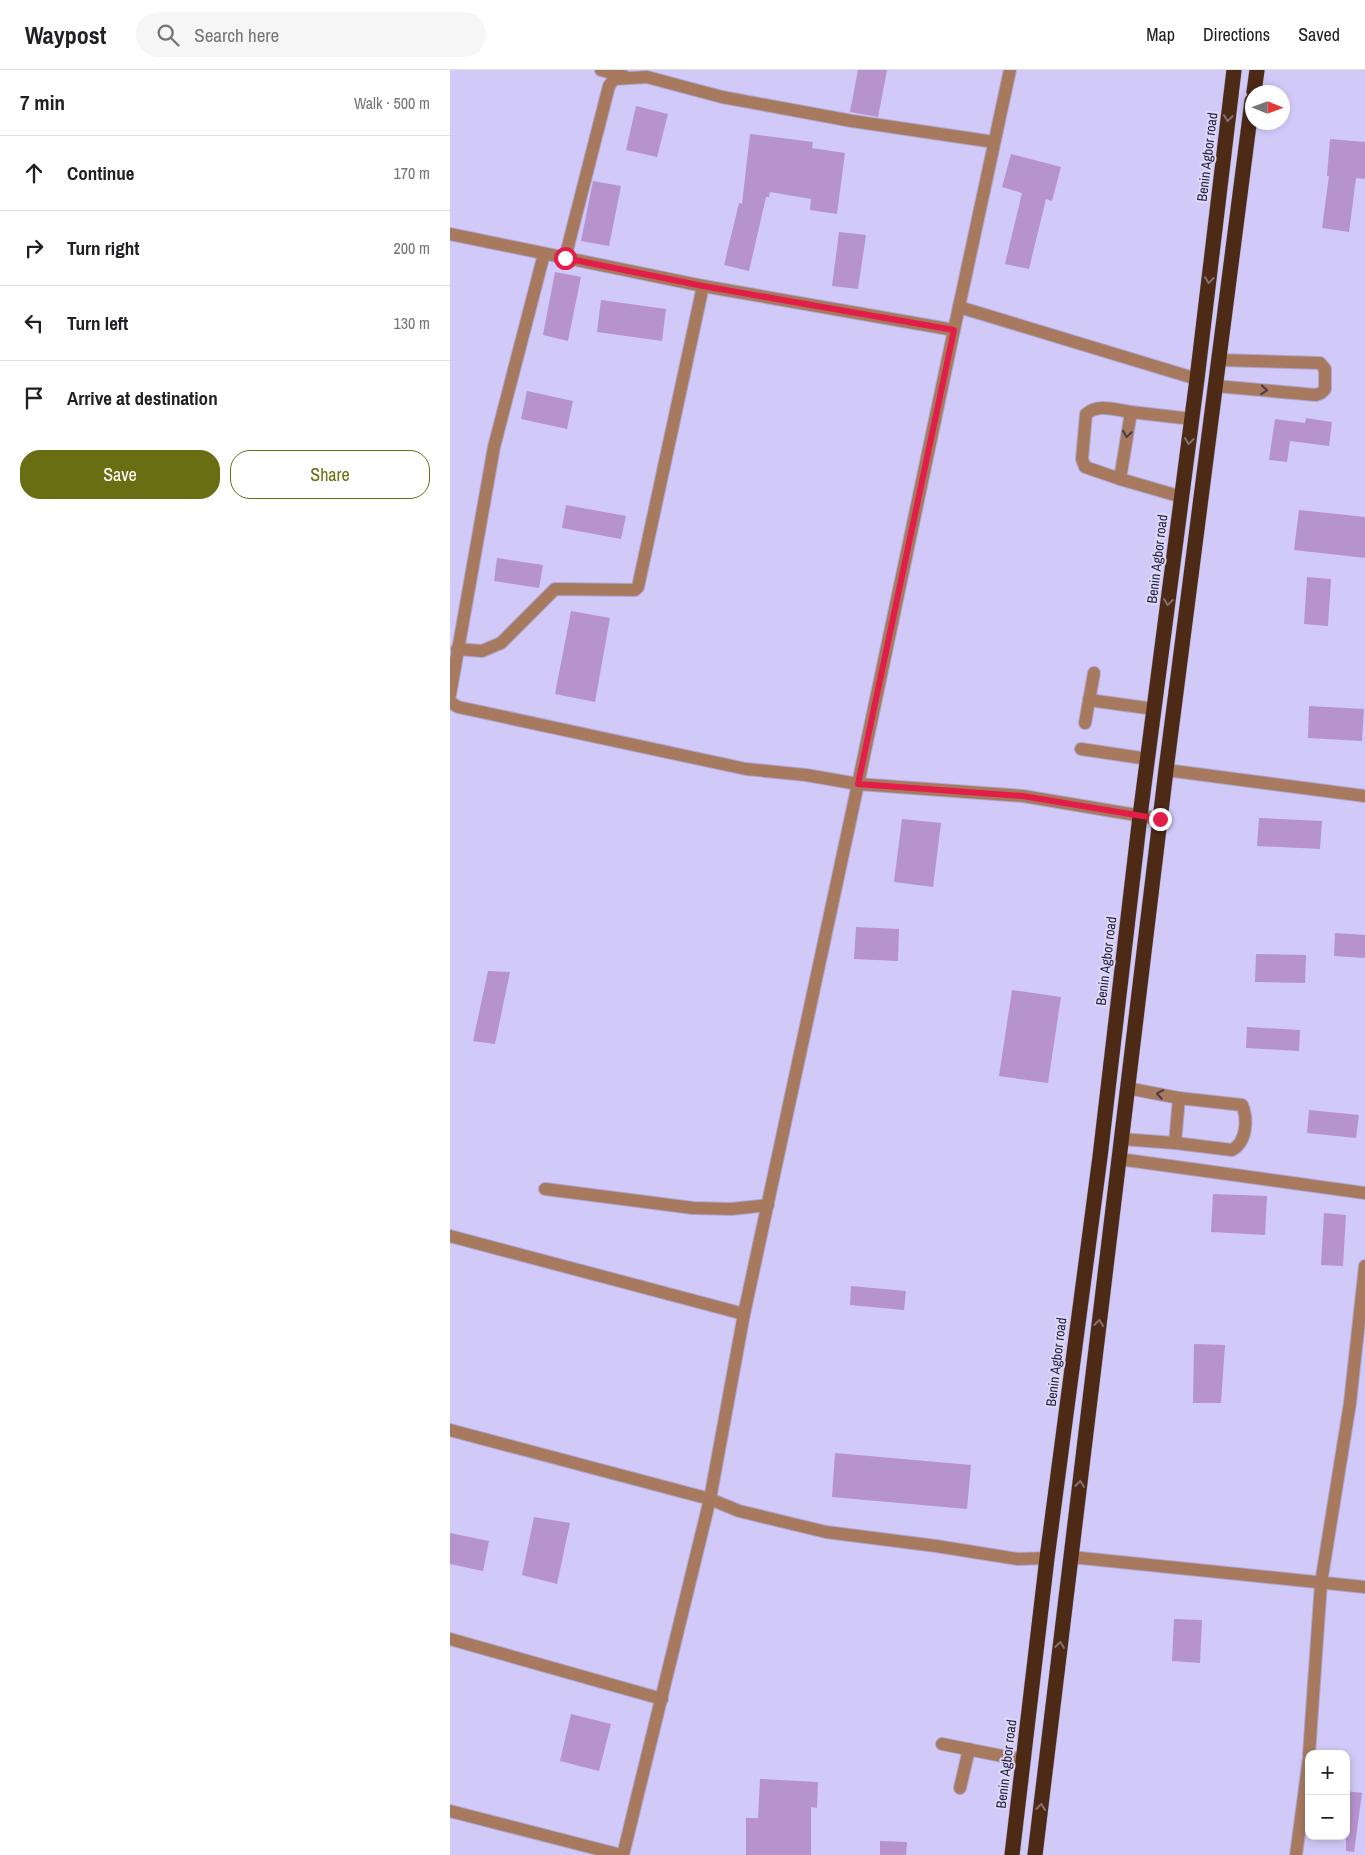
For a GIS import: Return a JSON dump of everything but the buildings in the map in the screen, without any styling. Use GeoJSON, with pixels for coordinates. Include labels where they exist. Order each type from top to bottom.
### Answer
{"type":"FeatureCollection","features":[{"type":"Feature","properties":{"kind":"highway","name":"Benin Agbor road"},"geometry":{"type":"LineString","coordinates":[[1012,1855],[1047,1558],[1100,1157],[1140,816],[1192,419],[1234,70]]}},
{"type":"Feature","properties":{"kind":"highway"},"geometry":{"type":"LineString","coordinates":[[1255,85],[1256,70]]}},
{"type":"Feature","properties":{"kind":"highway"},"geometry":{"type":"LineString","coordinates":[[1035,1855],[1166,770],[1248,130]]}},
{"type":"Feature","properties":{"kind":"street"},"geometry":{"type":"LineString","coordinates":[[601,70],[626,78]]}},
{"type":"Feature","properties":{"kind":"street"},"geometry":{"type":"LineString","coordinates":[[450,1811],[622,1855],[710,1499],[744,1314],[1010,70]]}},
{"type":"Feature","properties":{"kind":"street"},"geometry":{"type":"LineString","coordinates":[[565,258],[609,86],[614,79],[647,77],[722,97],[852,121],[994,142]]}},
{"type":"Feature","properties":{"kind":"street"},"geometry":{"type":"LineString","coordinates":[[450,234],[703,286],[954,330]]}},
{"type":"Feature","properties":{"kind":"street"},"geometry":{"type":"LineString","coordinates":[[450,695],[494,447],[544,254]]}},
{"type":"Feature","properties":{"kind":"street"},"geometry":{"type":"LineString","coordinates":[[457,649],[482,650],[501,643],[555,589],[635,590],[638,587],[703,286]]}},
{"type":"Feature","properties":{"kind":"street"},"geometry":{"type":"LineString","coordinates":[[959,306],[1197,379]]}},
{"type":"Feature","properties":{"kind":"street"},"geometry":{"type":"LineString","coordinates":[[1216,386],[1316,395],[1325,389],[1326,369],[1320,363],[1219,360]]}},
{"type":"Feature","properties":{"kind":"street"},"geometry":{"type":"LineString","coordinates":[[1182,497],[1085,467],[1082,459],[1086,414],[1092,409],[1100,407],[1192,419]]}},
{"type":"Feature","properties":{"kind":"street"},"geometry":{"type":"LineString","coordinates":[[1120,479],[1130,412]]}},
{"type":"Feature","properties":{"kind":"street"},"geometry":{"type":"LineString","coordinates":[[1085,722],[1094,673]]}},
{"type":"Feature","properties":{"kind":"street"},"geometry":{"type":"LineString","coordinates":[[1089,700],[1154,709]]}},
{"type":"Feature","properties":{"kind":"street"},"geometry":{"type":"LineString","coordinates":[[450,702],[458,707],[746,769],[806,775],[858,784],[1023,796],[1160,819]]}},
{"type":"Feature","properties":{"kind":"street"},"geometry":{"type":"LineString","coordinates":[[1081,749],[1148,758]]}},
{"type":"Feature","properties":{"kind":"street"},"geometry":{"type":"LineString","coordinates":[[1166,770],[1365,796]]}},
{"type":"Feature","properties":{"kind":"street"},"geometry":{"type":"LineString","coordinates":[[1121,1138],[1232,1150],[1239,1146],[1243,1139],[1246,1113],[1242,1105],[1179,1098],[1127,1088]]}},
{"type":"Feature","properties":{"kind":"street"},"geometry":{"type":"LineString","coordinates":[[1175,1143],[1179,1098]]}},
{"type":"Feature","properties":{"kind":"street"},"geometry":{"type":"LineString","coordinates":[[1118,1159],[1365,1193]]}},
{"type":"Feature","properties":{"kind":"street"},"geometry":{"type":"LineString","coordinates":[[545,1189],[693,1208],[731,1209],[768,1205]]}},
{"type":"Feature","properties":{"kind":"street"},"geometry":{"type":"LineString","coordinates":[[450,1236],[744,1314]]}},
{"type":"Feature","properties":{"kind":"street"},"geometry":{"type":"LineString","coordinates":[[1309,1750],[1322,1583],[1350,1403],[1365,1266]]}},
{"type":"Feature","properties":{"kind":"street"},"geometry":{"type":"LineString","coordinates":[[450,1430],[710,1499],[739,1511],[826,1532],[1018,1559],[1047,1558]]}},
{"type":"Feature","properties":{"kind":"street"},"geometry":{"type":"LineString","coordinates":[[1071,1557],[1365,1588]]}},
{"type":"Feature","properties":{"kind":"street"},"geometry":{"type":"LineString","coordinates":[[450,1638],[662,1699]]}},
{"type":"Feature","properties":{"kind":"street"},"geometry":{"type":"LineString","coordinates":[[942,1744],[1023,1760]]}},
{"type":"Feature","properties":{"kind":"street"},"geometry":{"type":"LineString","coordinates":[[960,1788],[969,1749]]}},
{"type":"Feature","properties":{"kind":"street"},"geometry":{"type":"LineString","coordinates":[[1296,1855],[1305,1788]]}},
{"type":"Feature","properties":{"kind":"route"},"geometry":{"type":"LineString","coordinates":[[565,258],[703,286],[954,330],[858,784],[1023,796],[1160,819]]}}]}
